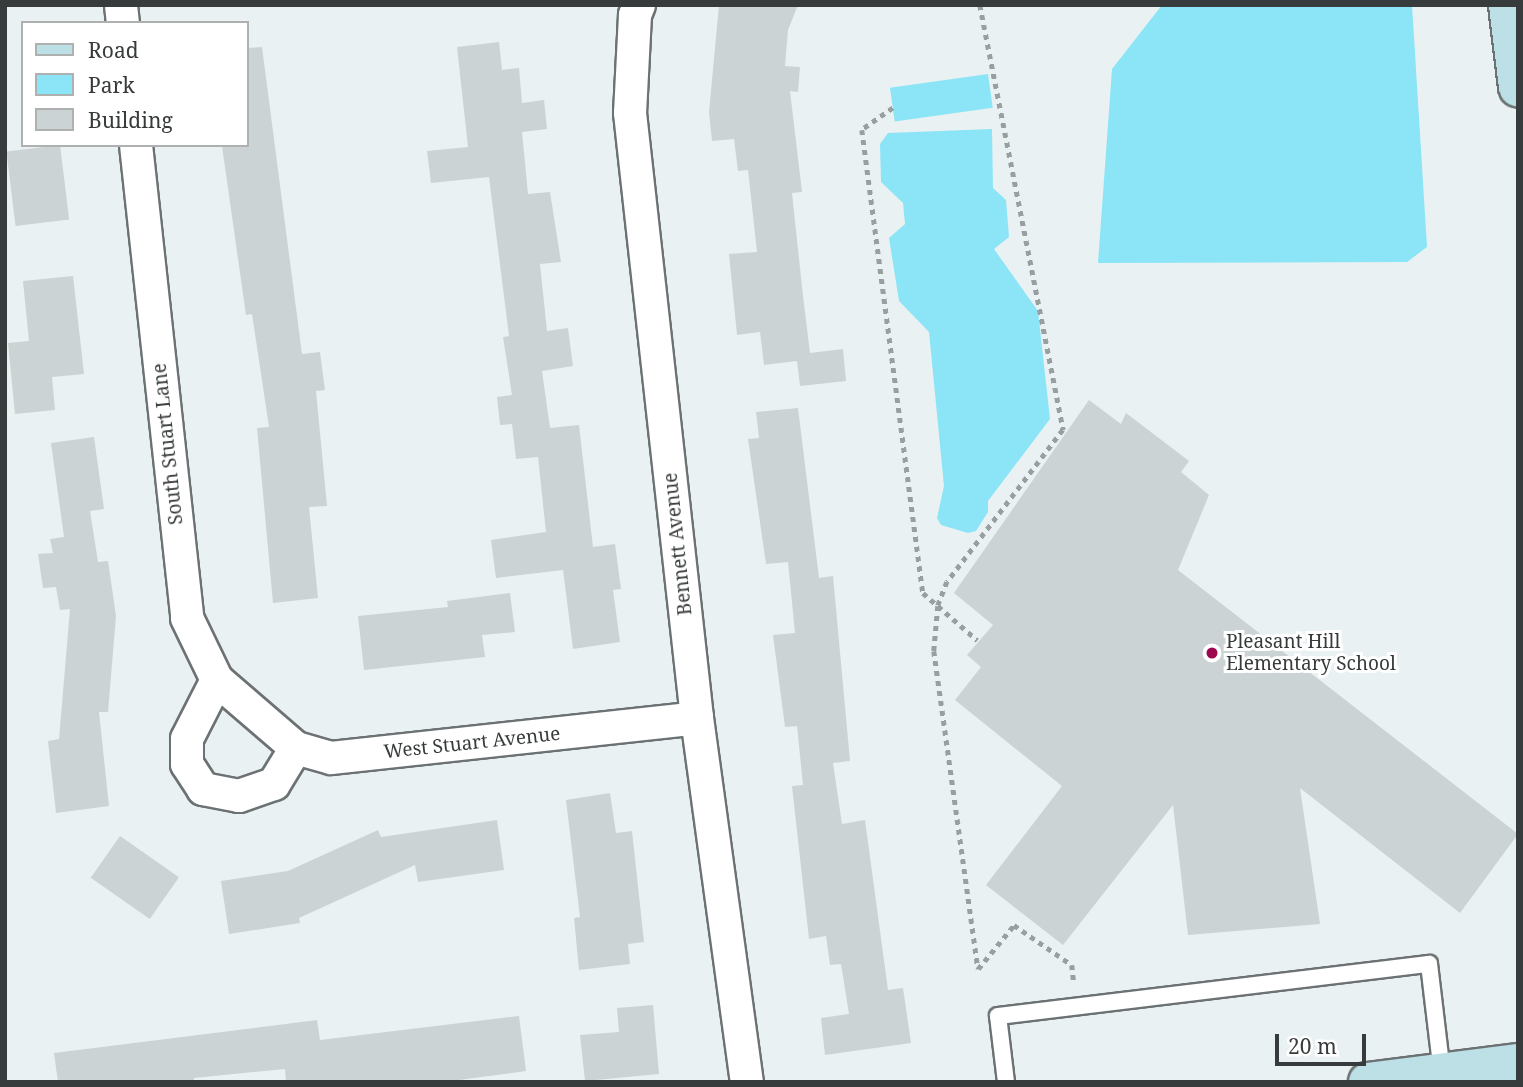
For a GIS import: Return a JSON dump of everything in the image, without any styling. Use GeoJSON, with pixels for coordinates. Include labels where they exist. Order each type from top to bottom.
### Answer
{"type":"FeatureCollection","features":[{"type":"Feature","properties":{"kind":"main road"},"geometry":{"type":"LineString","coordinates":[[1508,5],[1518,87]]}},
{"type":"Feature","properties":{"kind":"main road"},"geometry":{"type":"LineString","coordinates":[[1368,1082],[1518,1063]]}},
{"type":"Feature","properties":{"kind":"street","name":"Bennett Avenue"},"geometry":{"type":"LineString","coordinates":[[639,5],[630,113],[697,718],[747,1082]]}},
{"type":"Feature","properties":{"kind":"street","name":"South Stuart Lane"},"geometry":{"type":"LineString","coordinates":[[136,147],[187,618],[218,680],[258,719]]}},
{"type":"Feature","properties":{"kind":"street"},"geometry":{"type":"LineString","coordinates":[[218,680],[187,739],[187,764],[203,789],[239,796],[274,784],[296,748]]}},
{"type":"Feature","properties":{"kind":"street","name":"West Stuart Avenue"},"geometry":{"type":"LineString","coordinates":[[258,719],[296,748],[331,758],[697,718]]}},
{"type":"Feature","properties":{"kind":"lane"},"geometry":{"type":"LineString","coordinates":[[1006,1082],[998,1016],[1429,964],[1441,1073]]}},
{"type":"Feature","properties":{"kind":"path"},"geometry":{"type":"LineString","coordinates":[[980,5],[1063,430],[947,582],[937,606],[934,652],[978,969],[1014,925],[1072,965],[1078,1007]]}},
{"type":"Feature","properties":{"kind":"path"},"geometry":{"type":"LineString","coordinates":[[893,108],[862,130],[923,593],[977,640]]}},
{"type":"Feature","properties":{"kind":"green space"},"geometry":{"type":"Polygon","coordinates":[[[1162,5],[1412,5],[1427,247],[1407,262],[1098,263],[1112,69],[1162,5]]]}},
{"type":"Feature","properties":{"kind":"green space"},"geometry":{"type":"Polygon","coordinates":[[[988,74],[993,108],[895,121],[890,88],[988,74]]]}},
{"type":"Feature","properties":{"kind":"green space"},"geometry":{"type":"Polygon","coordinates":[[[992,129],[993,188],[1006,200],[1009,237],[994,249],[1038,311],[1050,419],[988,501],[988,512],[976,531],[968,533],[941,525],[937,518],[944,486],[929,332],[899,301],[889,238],[905,224],[903,203],[881,182],[880,144],[888,133],[992,129]]]}},
{"type":"Feature","properties":{"kind":"building"},"geometry":{"type":"Polygon","coordinates":[[[719,5],[798,5],[788,30],[785,66],[800,67],[798,92],[790,91],[802,192],[792,193],[810,353],[843,349],[846,381],[800,386],[797,361],[764,365],[760,332],[737,335],[729,254],[757,252],[748,170],[738,171],[734,139],[712,141],[709,112],[719,5]]]}},
{"type":"Feature","properties":{"kind":"building"},"geometry":{"type":"Polygon","coordinates":[[[499,42],[502,70],[519,68],[522,103],[544,100],[547,129],[522,132],[528,194],[550,192],[561,262],[540,264],[547,331],[568,328],[573,366],[542,371],[550,428],[579,425],[593,547],[615,544],[621,589],[613,590],[620,642],[573,649],[563,570],[496,578],[491,540],[546,532],[538,457],[516,459],[512,424],[500,425],[497,397],[512,395],[503,337],[509,336],[489,177],[431,183],[427,151],[468,147],[457,47],[499,42]]]}},
{"type":"Feature","properties":{"kind":"building"},"geometry":{"type":"Polygon","coordinates":[[[262,47],[302,354],[320,352],[325,390],[316,391],[327,506],[309,507],[318,598],[273,603],[257,428],[269,427],[252,314],[246,315],[222,147],[248,147],[248,48],[262,47]]]}},
{"type":"Feature","properties":{"kind":"building"},"geometry":{"type":"Polygon","coordinates":[[[60,147],[69,219],[16,226],[6,152],[60,147]]]}},
{"type":"Feature","properties":{"kind":"building"},"geometry":{"type":"Polygon","coordinates":[[[73,276],[84,374],[52,377],[55,410],[15,414],[8,343],[29,341],[23,281],[73,276]]]}},
{"type":"Feature","properties":{"kind":"building"},"geometry":{"type":"Polygon","coordinates":[[[1089,400],[1121,424],[1126,413],[1189,461],[1181,472],[1209,495],[1178,570],[1518,834],[1460,913],[1300,788],[1320,924],[1188,935],[1173,805],[1063,945],[986,885],[1062,786],[955,700],[981,667],[967,655],[993,625],[954,593],[1089,400]]]}},
{"type":"Feature","properties":{"kind":"building"},"geometry":{"type":"Polygon","coordinates":[[[798,408],[819,578],[833,576],[850,761],[833,763],[842,824],[865,820],[888,990],[903,988],[911,1043],[825,1055],[821,1018],[849,1014],[841,964],[830,965],[826,936],[809,939],[792,786],[803,785],[797,726],[785,727],[773,635],[795,633],[788,562],[766,564],[748,439],[759,438],[756,412],[798,408]]]}},
{"type":"Feature","properties":{"kind":"building"},"geometry":{"type":"Polygon","coordinates":[[[94,437],[104,509],[90,511],[98,562],[108,561],[116,616],[108,712],[99,712],[109,806],[56,813],[48,741],[59,739],[70,609],[60,610],[56,587],[43,588],[38,554],[53,553],[50,539],[64,537],[51,443],[94,437]]]}},
{"type":"Feature","properties":{"kind":"building"},"geometry":{"type":"Polygon","coordinates":[[[510,593],[515,632],[482,635],[485,657],[364,670],[358,616],[448,607],[447,601],[510,593]]]}},
{"type":"Feature","properties":{"kind":"building"},"geometry":{"type":"Polygon","coordinates":[[[610,793],[616,833],[632,831],[644,942],[628,944],[630,964],[579,970],[574,918],[580,917],[566,800],[610,793]]]}},
{"type":"Feature","properties":{"kind":"building"},"geometry":{"type":"Polygon","coordinates":[[[497,820],[504,870],[418,882],[415,865],[299,918],[300,923],[229,934],[221,881],[288,871],[378,830],[381,837],[497,820]]]}},
{"type":"Feature","properties":{"kind":"building"},"geometry":{"type":"Polygon","coordinates":[[[120,836],[179,877],[150,919],[91,878],[120,836]]]}},
{"type":"Feature","properties":{"kind":"building"},"geometry":{"type":"Polygon","coordinates":[[[653,1005],[659,1074],[585,1081],[580,1035],[619,1032],[617,1008],[653,1005]]]}},
{"type":"Feature","properties":{"kind":"building"},"geometry":{"type":"Polygon","coordinates":[[[519,1016],[526,1071],[444,1082],[286,1082],[285,1069],[194,1078],[194,1082],[58,1082],[54,1053],[317,1020],[320,1040],[519,1016]]]}},
{"type":"Feature","properties":{"kind":"place","name":"Pleasant Hill Elementary School"},"geometry":{"type":"Point","coordinates":[1212,653]}}]}
